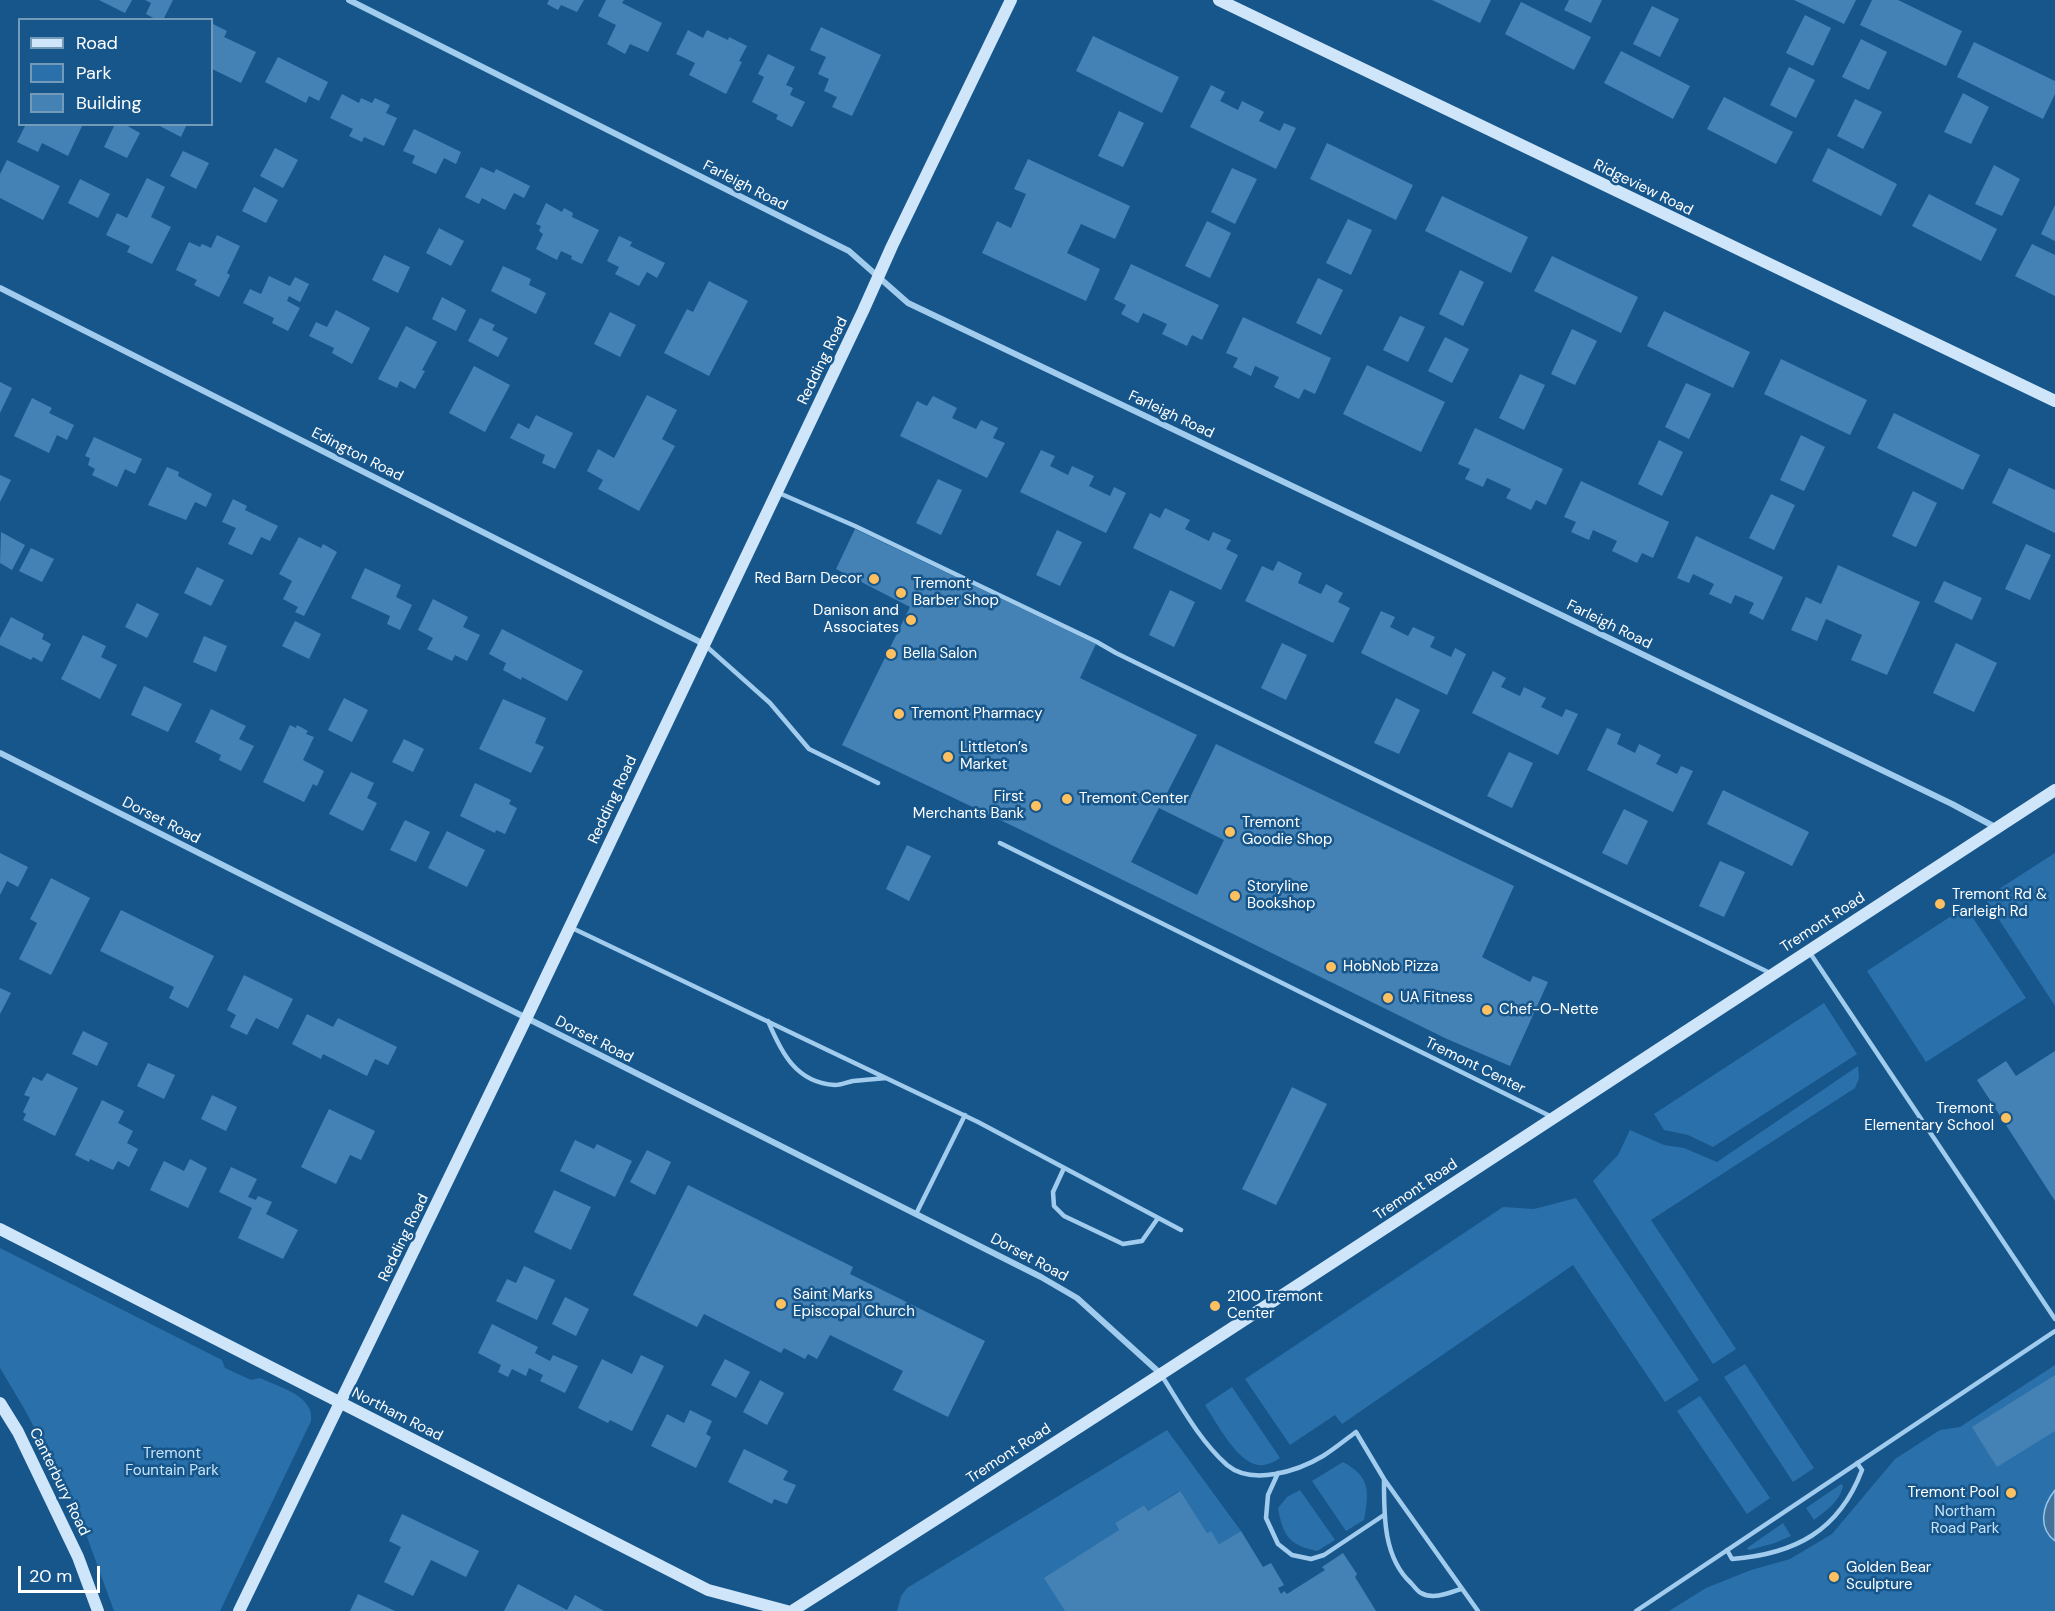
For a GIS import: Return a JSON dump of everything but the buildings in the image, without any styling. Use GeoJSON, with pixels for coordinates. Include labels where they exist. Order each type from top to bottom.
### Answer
{"type":"FeatureCollection","features":[{"type":"Feature","properties":{"kind":"main road","name":"Redding Road"},"geometry":{"type":"LineString","coordinates":[[239,1611],[526,1019],[1011,0]]}},
{"type":"Feature","properties":{"kind":"main road","name":"Ridgeview Road"},"geometry":{"type":"LineString","coordinates":[[1219,0],[2055,401]]}},
{"type":"Feature","properties":{"kind":"main road","name":"Tremont Road"},"geometry":{"type":"LineString","coordinates":[[792,1611],[1343,1257],[1553,1117],[2055,790]]}},
{"type":"Feature","properties":{"kind":"main road","name":"Northam Road"},"geometry":{"type":"LineString","coordinates":[[0,1229],[708,1590],[787,1611]]}},
{"type":"Feature","properties":{"kind":"main road","name":"Canterbury Road"},"geometry":{"type":"LineString","coordinates":[[0,1403],[18,1432],[78,1557],[98,1611]]}},
{"type":"Feature","properties":{"kind":"street","name":"Farleigh Road"},"geometry":{"type":"LineString","coordinates":[[349,0],[849,251],[908,303],[1446,559],[1952,804],[1997,828]]}},
{"type":"Feature","properties":{"kind":"street","name":"Edington Road"},"geometry":{"type":"LineString","coordinates":[[0,288],[704,644]]}},
{"type":"Feature","properties":{"kind":"street","name":"Dorset Road"},"geometry":{"type":"LineString","coordinates":[[0,753],[1041,1277],[1077,1298],[1161,1374]]}},
{"type":"Feature","properties":{"kind":"lane"},"geometry":{"type":"LineString","coordinates":[[776,492],[855,526],[1086,637],[1773,974]]}},
{"type":"Feature","properties":{"kind":"lane"},"geometry":{"type":"LineString","coordinates":[[704,644],[770,703],[809,749],[878,783]]}},
{"type":"Feature","properties":{"kind":"lane","name":"Tremont Center"},"geometry":{"type":"LineString","coordinates":[[1000,843],[1553,1117]]}},
{"type":"Feature","properties":{"kind":"lane"},"geometry":{"type":"LineString","coordinates":[[570,927],[964,1115],[1181,1230]]}},
{"type":"Feature","properties":{"kind":"lane"},"geometry":{"type":"LineString","coordinates":[[1808,951],[2055,1319]]}},
{"type":"Feature","properties":{"kind":"lane"},"geometry":{"type":"LineString","coordinates":[[768,1021],[788,1062],[810,1079],[836,1085],[851,1081],[886,1078]]}},
{"type":"Feature","properties":{"kind":"lane"},"geometry":{"type":"LineString","coordinates":[[916,1214],[964,1115]]}},
{"type":"Feature","properties":{"kind":"lane"},"geometry":{"type":"LineString","coordinates":[[1064,1168],[1053,1192],[1054,1206],[1064,1216],[1123,1244],[1142,1241],[1158,1218]]}},
{"type":"Feature","properties":{"kind":"lane"},"geometry":{"type":"LineString","coordinates":[[1636,1611],[2055,1331]]}},
{"type":"Feature","properties":{"kind":"lane"},"geometry":{"type":"LineString","coordinates":[[1161,1374],[1192,1424],[1229,1466],[1249,1475],[1278,1473],[1307,1464],[1323,1456],[1356,1432],[1384,1479],[1478,1611]]}},
{"type":"Feature","properties":{"kind":"lane"},"geometry":{"type":"LineString","coordinates":[[1727,1550],[1732,1558],[1754,1557],[1792,1547],[1814,1533],[1834,1519],[1855,1490],[1862,1470],[1857,1463]]}},
{"type":"Feature","properties":{"kind":"lane"},"geometry":{"type":"LineString","coordinates":[[1278,1473],[1268,1495],[1266,1518],[1278,1544],[1292,1555],[1311,1559],[1324,1555],[1384,1515]]}},
{"type":"Feature","properties":{"kind":"lane"},"geometry":{"type":"LineString","coordinates":[[1384,1479],[1384,1515],[1391,1555],[1403,1576],[1422,1594],[1442,1596],[1461,1589]]}},
{"type":"Feature","properties":{"kind":"green space"},"geometry":{"type":"Polygon","coordinates":[[[2055,853],[2055,1006],[1985,898],[2055,853]]]}},
{"type":"Feature","properties":{"kind":"green space"},"geometry":{"type":"Polygon","coordinates":[[[1959,911],[1969,912],[2026,998],[1926,1062],[1867,971],[1959,911]]]}},
{"type":"Feature","properties":{"kind":"green space"},"geometry":{"type":"Polygon","coordinates":[[[1824,1003],[1857,1054],[1713,1147],[1688,1135],[1664,1130],[1654,1114],[1824,1003]]]}},
{"type":"Feature","properties":{"kind":"green space"},"geometry":{"type":"Polygon","coordinates":[[[1858,1066],[1859,1078],[1855,1088],[1651,1220],[1736,1349],[1713,1364],[1593,1181],[1618,1155],[1630,1130],[1664,1145],[1684,1148],[1717,1162],[1858,1066]]]}},
{"type":"Feature","properties":{"kind":"green space"},"geometry":{"type":"Polygon","coordinates":[[[1576,1198],[1699,1380],[1665,1402],[1573,1265],[1342,1424],[1335,1415],[1290,1445],[1245,1379],[1503,1207],[1534,1209],[1576,1198]]]}},
{"type":"Feature","properties":{"kind":"green space","name":"Tremont Fountain Park"},"geometry":{"type":"Polygon","coordinates":[[[0,1248],[222,1360],[225,1368],[251,1380],[260,1378],[294,1393],[307,1405],[311,1412],[311,1421],[220,1611],[114,1611],[86,1534],[65,1487],[25,1410],[0,1368],[0,1248]]]}},
{"type":"Feature","properties":{"kind":"green space"},"geometry":{"type":"Polygon","coordinates":[[[1745,1364],[1814,1468],[1793,1482],[1724,1377],[1745,1364]]]}},
{"type":"Feature","properties":{"kind":"green space","name":"Northam Road Park"},"geometry":{"type":"Polygon","coordinates":[[[2055,1365],[2055,1611],[1669,1611],[1706,1588],[1751,1570],[1790,1559],[1832,1534],[1895,1459],[1940,1430],[1960,1427],[2055,1365]]]}},
{"type":"Feature","properties":{"kind":"green space"},"geometry":{"type":"Polygon","coordinates":[[[1232,1387],[1280,1458],[1264,1465],[1250,1462],[1242,1457],[1221,1431],[1205,1405],[1232,1387]]]}},
{"type":"Feature","properties":{"kind":"green space"},"geometry":{"type":"Polygon","coordinates":[[[1700,1396],[1770,1498],[1747,1514],[1677,1411],[1700,1396]]]}},
{"type":"Feature","properties":{"kind":"green space"},"geometry":{"type":"Polygon","coordinates":[[[1167,1430],[1241,1531],[1219,1544],[1211,1532],[1207,1533],[1179,1491],[1148,1511],[1144,1505],[1115,1523],[1119,1530],[1065,1611],[897,1611],[901,1596],[907,1588],[1167,1430]]]}},
{"type":"Feature","properties":{"kind":"green space"},"geometry":{"type":"Polygon","coordinates":[[[1343,1462],[1359,1473],[1367,1493],[1364,1520],[1346,1531],[1312,1481],[1343,1462]]]}},
{"type":"Feature","properties":{"kind":"green space"},"geometry":{"type":"Polygon","coordinates":[[[1841,1484],[1843,1486],[1836,1501],[1814,1520],[1806,1508],[1841,1484]]]}},
{"type":"Feature","properties":{"kind":"green space"},"geometry":{"type":"Polygon","coordinates":[[[1300,1490],[1335,1540],[1317,1551],[1294,1542],[1282,1526],[1278,1508],[1287,1497],[1300,1490]]]}},
{"type":"Feature","properties":{"kind":"green space"},"geometry":{"type":"Polygon","coordinates":[[[1783,1523],[1791,1536],[1775,1543],[1749,1550],[1747,1548],[1783,1523]]]}},
{"type":"Feature","properties":{"kind":"shaded area"},"geometry":{"type":"Polygon","coordinates":[[[2055,1490],[2055,1541],[2046,1529],[2044,1516],[2047,1502],[2055,1490]]]}},
{"type":"Feature","properties":{"kind":"place","name":"Red Barn Decor"},"geometry":{"type":"Point","coordinates":[874,579]}},
{"type":"Feature","properties":{"kind":"place","name":"Tremont Barber Shop"},"geometry":{"type":"Point","coordinates":[901,593]}},
{"type":"Feature","properties":{"kind":"place","name":"Danison and Associates"},"geometry":{"type":"Point","coordinates":[911,620]}},
{"type":"Feature","properties":{"kind":"place","name":"Bella Salon"},"geometry":{"type":"Point","coordinates":[891,654]}},
{"type":"Feature","properties":{"kind":"place","name":"Tremont Pharmacy"},"geometry":{"type":"Point","coordinates":[899,714]}},
{"type":"Feature","properties":{"kind":"place","name":"Littleton’s Market"},"geometry":{"type":"Point","coordinates":[948,757]}},
{"type":"Feature","properties":{"kind":"place","name":"Tremont Center"},"geometry":{"type":"Point","coordinates":[1067,799]}},
{"type":"Feature","properties":{"kind":"place","name":"First Merchants Bank"},"geometry":{"type":"Point","coordinates":[1036,806]}},
{"type":"Feature","properties":{"kind":"place","name":"Tremont Goodie Shop"},"geometry":{"type":"Point","coordinates":[1230,832]}},
{"type":"Feature","properties":{"kind":"place","name":"Storyline Bookshop"},"geometry":{"type":"Point","coordinates":[1235,896]}},
{"type":"Feature","properties":{"kind":"place","name":"Tremont Rd & Farleigh Rd"},"geometry":{"type":"Point","coordinates":[1940,904]}},
{"type":"Feature","properties":{"kind":"place","name":"HobNob Pizza"},"geometry":{"type":"Point","coordinates":[1331,967]}},
{"type":"Feature","properties":{"kind":"place","name":"UA Fitness"},"geometry":{"type":"Point","coordinates":[1388,998]}},
{"type":"Feature","properties":{"kind":"place","name":"Chef-O-Nette"},"geometry":{"type":"Point","coordinates":[1487,1010]}},
{"type":"Feature","properties":{"kind":"place","name":"Tremont Elementary School"},"geometry":{"type":"Point","coordinates":[2006,1118]}},
{"type":"Feature","properties":{"kind":"place","name":"Saint Marks Episcopal Church"},"geometry":{"type":"Point","coordinates":[781,1304]}},
{"type":"Feature","properties":{"kind":"place","name":"2100 Tremont Center"},"geometry":{"type":"Point","coordinates":[1215,1306]}},
{"type":"Feature","properties":{"kind":"place","name":"Tremont Pool"},"geometry":{"type":"Point","coordinates":[2011,1493]}},
{"type":"Feature","properties":{"kind":"place","name":"Golden Bear Sculpture"},"geometry":{"type":"Point","coordinates":[1834,1577]}}]}
